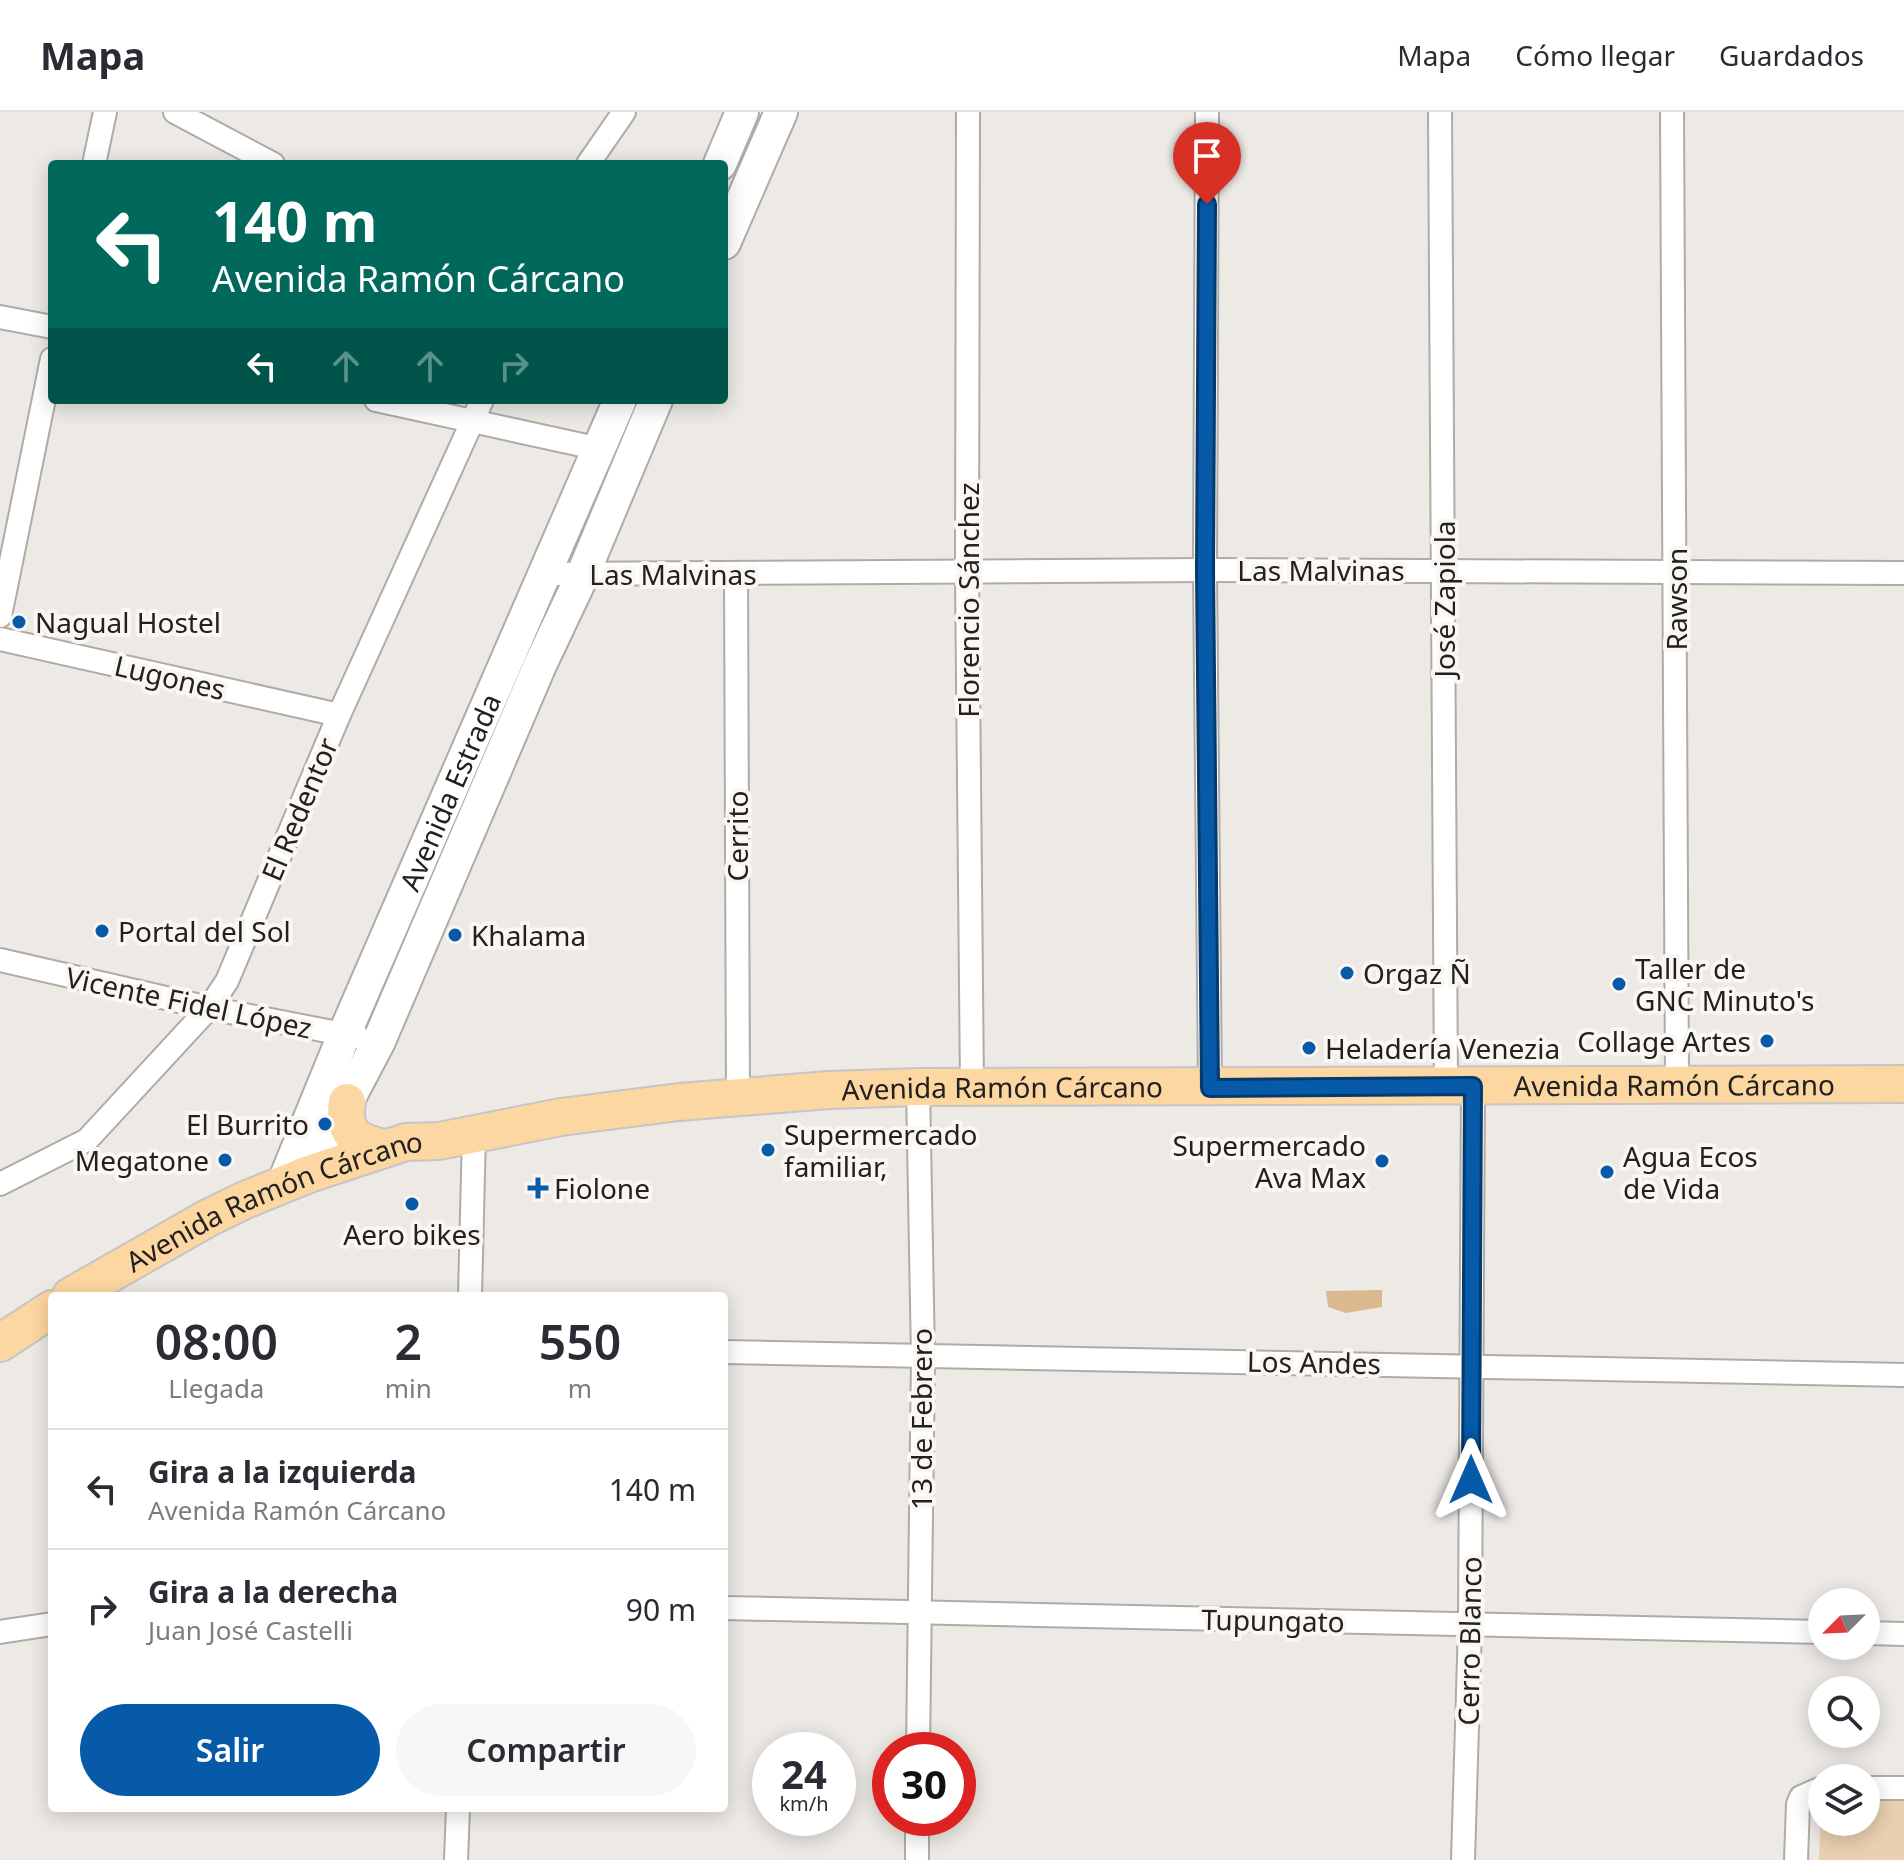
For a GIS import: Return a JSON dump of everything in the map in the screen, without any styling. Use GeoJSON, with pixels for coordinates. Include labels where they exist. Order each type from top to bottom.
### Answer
{"type":"FeatureCollection","features":[{"type":"Feature","properties":{"kind":"main road"},"geometry":{"type":"LineString","coordinates":[[722,160],[742,112]]}},
{"type":"Feature","properties":{"kind":"main road"},"geometry":{"type":"LineString","coordinates":[[728,234],[781,112]]}},
{"type":"Feature","properties":{"kind":"main road","name":"Avenida Estrada"},"geometry":{"type":"LineString","coordinates":[[296,1179],[344,1035],[618,404]]}},
{"type":"Feature","properties":{"kind":"main road","name":"Avenida Estrada"},"geometry":{"type":"LineString","coordinates":[[296,1179],[347,1102],[379,1041],[654,404]]}},
{"type":"Feature","properties":{"kind":"main road","name":"Avenida Ramón Cárcano"},"geometry":{"type":"LineString","coordinates":[[78,1292],[208,1218],[296,1179],[385,1148],[406,1142],[439,1141],[607,1111],[738,1097],[918,1087],[1904,1084]]}},
{"type":"Feature","properties":{"kind":"main road"},"geometry":{"type":"LineString","coordinates":[[347,1102],[345,1120],[356,1138],[362,1143],[385,1148]]}},
{"type":"Feature","properties":{"kind":"main road","name":"Avenida Ramón Cárcano"},"geometry":{"type":"LineString","coordinates":[[114,1292],[220,1233],[267,1211],[411,1158],[439,1141]]}},
{"type":"Feature","properties":{"kind":"main road"},"geometry":{"type":"LineString","coordinates":[[220,1233],[240,1213],[297,1188],[296,1179]]}},
{"type":"Feature","properties":{"kind":"main road"},"geometry":{"type":"LineString","coordinates":[[0,1343],[48,1312]]}},
{"type":"Feature","properties":{"kind":"main road"},"geometry":{"type":"LineString","coordinates":[[0,1364],[48,1333]]}},
{"type":"Feature","properties":{"kind":"street"},"geometry":{"type":"LineString","coordinates":[[95,160],[105,112]]}},
{"type":"Feature","properties":{"kind":"street"},"geometry":{"type":"LineString","coordinates":[[175,112],[217,122],[268,160]]}},
{"type":"Feature","properties":{"kind":"street"},"geometry":{"type":"LineString","coordinates":[[591,160],[624,112]]}},
{"type":"Feature","properties":{"kind":"street","name":"Florencio Sánchez"},"geometry":{"type":"LineString","coordinates":[[968,112],[967,573],[972,1088]]}},
{"type":"Feature","properties":{"kind":"street"},"geometry":{"type":"LineString","coordinates":[[1207,112],[1205,570],[1210,1088]]}},
{"type":"Feature","properties":{"kind":"street","name":"José Zapiola"},"geometry":{"type":"LineString","coordinates":[[1440,112],[1444,570],[1460,1086]]}},
{"type":"Feature","properties":{"kind":"street","name":"Rawson"},"geometry":{"type":"LineString","coordinates":[[1672,112],[1677,1085]]}},
{"type":"Feature","properties":{"kind":"street"},"geometry":{"type":"LineString","coordinates":[[0,317],[48,326]]}},
{"type":"Feature","properties":{"kind":"street"},"geometry":{"type":"LineString","coordinates":[[0,616],[48,379]]}},
{"type":"Feature","properties":{"kind":"street"},"geometry":{"type":"LineString","coordinates":[[393,404],[600,449]]}},
{"type":"Feature","properties":{"kind":"street","name":"El Redentor"},"geometry":{"type":"LineString","coordinates":[[0,1184],[87,1140],[209,1008],[227,981],[339,715],[480,404]]}},
{"type":"Feature","properties":{"kind":"street","name":"Las Malvinas"},"geometry":{"type":"LineString","coordinates":[[545,574],[1205,570],[1904,573]]}},
{"type":"Feature","properties":{"kind":"street","name":"Cerrito"},"geometry":{"type":"LineString","coordinates":[[736,574],[738,1097]]}},
{"type":"Feature","properties":{"kind":"street","name":"Lugones"},"geometry":{"type":"LineString","coordinates":[[0,639],[339,715]]}},
{"type":"Feature","properties":{"kind":"street"},"geometry":{"type":"LineString","coordinates":[[509,655],[540,665]]}},
{"type":"Feature","properties":{"kind":"street","name":"Vicente Fidel López"},"geometry":{"type":"LineString","coordinates":[[0,960],[209,1008],[379,1041]]}},
{"type":"Feature","properties":{"kind":"street","name":"Cerro Blanco"},"geometry":{"type":"LineString","coordinates":[[1460,1086],[1472,1365],[1470,1625],[1463,1860]]}},
{"type":"Feature","properties":{"kind":"street","name":"13 de Febrero"},"geometry":{"type":"LineString","coordinates":[[918,1087],[923,1357],[918,1732]]}},
{"type":"Feature","properties":{"kind":"street"},"geometry":{"type":"LineString","coordinates":[[470,1292],[474,1133]]}},
{"type":"Feature","properties":{"kind":"street","name":"Los Andes"},"geometry":{"type":"LineString","coordinates":[[728,1352],[1904,1375]]}},
{"type":"Feature","properties":{"kind":"street","name":"Tupungato"},"geometry":{"type":"LineString","coordinates":[[728,1608],[1808,1632]]}},
{"type":"Feature","properties":{"kind":"street"},"geometry":{"type":"LineString","coordinates":[[0,1632],[48,1625]]}},
{"type":"Feature","properties":{"kind":"street"},"geometry":{"type":"LineString","coordinates":[[1880,1633],[1904,1634]]}},
{"type":"Feature","properties":{"kind":"street"},"geometry":{"type":"LineString","coordinates":[[1880,1788],[1904,1788]]}},
{"type":"Feature","properties":{"kind":"street"},"geometry":{"type":"LineString","coordinates":[[1796,1860],[1798,1804],[1801,1797],[1808,1793]]}},
{"type":"Feature","properties":{"kind":"street"},"geometry":{"type":"LineString","coordinates":[[456,1860],[458,1812]]}},
{"type":"Feature","properties":{"kind":"street"},"geometry":{"type":"LineString","coordinates":[[917,1836],[917,1860]]}},
{"type":"Feature","properties":{"kind":"shaded area"},"geometry":{"type":"Polygon","coordinates":[[[1382,1290],[1382,1307],[1346,1313],[1328,1307],[1326,1291],[1382,1290]]]}},
{"type":"Feature","properties":{"kind":"shaded area"},"geometry":{"type":"Polygon","coordinates":[[[1880,1797],[1904,1797],[1904,1860],[1819,1860],[1820,1836],[1880,1836],[1880,1797]]]}},
{"type":"Feature","properties":{"kind":"place","name":"Nagual Hostel"},"geometry":{"type":"Point","coordinates":[19,622]}},
{"type":"Feature","properties":{"kind":"place","name":"Portal del Sol"},"geometry":{"type":"Point","coordinates":[102,931]}},
{"type":"Feature","properties":{"kind":"place","name":"Khalama"},"geometry":{"type":"Point","coordinates":[455,935]}},
{"type":"Feature","properties":{"kind":"place","name":"Orgaz Ñ"},"geometry":{"type":"Point","coordinates":[1347,973]}},
{"type":"Feature","properties":{"kind":"place","name":"Taller de GNC Minuto's"},"geometry":{"type":"Point","coordinates":[1619,984]}},
{"type":"Feature","properties":{"kind":"place","name":"Collage Artes"},"geometry":{"type":"Point","coordinates":[1767,1041]}},
{"type":"Feature","properties":{"kind":"place","name":"Heladería Venezia"},"geometry":{"type":"Point","coordinates":[1309,1048]}},
{"type":"Feature","properties":{"kind":"place","name":"El Burrito"},"geometry":{"type":"Point","coordinates":[325,1124]}},
{"type":"Feature","properties":{"kind":"place","name":"Supermercado familiar,"},"geometry":{"type":"Point","coordinates":[768,1150]}},
{"type":"Feature","properties":{"kind":"place","name":"Megatone"},"geometry":{"type":"Point","coordinates":[225,1160]}},
{"type":"Feature","properties":{"kind":"place","name":"Supermercado Ava Max"},"geometry":{"type":"Point","coordinates":[1382,1161]}},
{"type":"Feature","properties":{"kind":"place","name":"Agua Ecos de Vida"},"geometry":{"type":"Point","coordinates":[1607,1172]}},
{"type":"Feature","properties":{"kind":"place","name":"Fiolone"},"geometry":{"type":"Point","coordinates":[538,1188]}},
{"type":"Feature","properties":{"kind":"place","name":"Aero bikes"},"geometry":{"type":"Point","coordinates":[412,1204]}},
{"type":"Feature","properties":{"kind":"route"},"geometry":{"type":"LineString","coordinates":[[1207,204],[1205,570],[1210,1088],[1473,1086],[1471,1480]]}}]}
